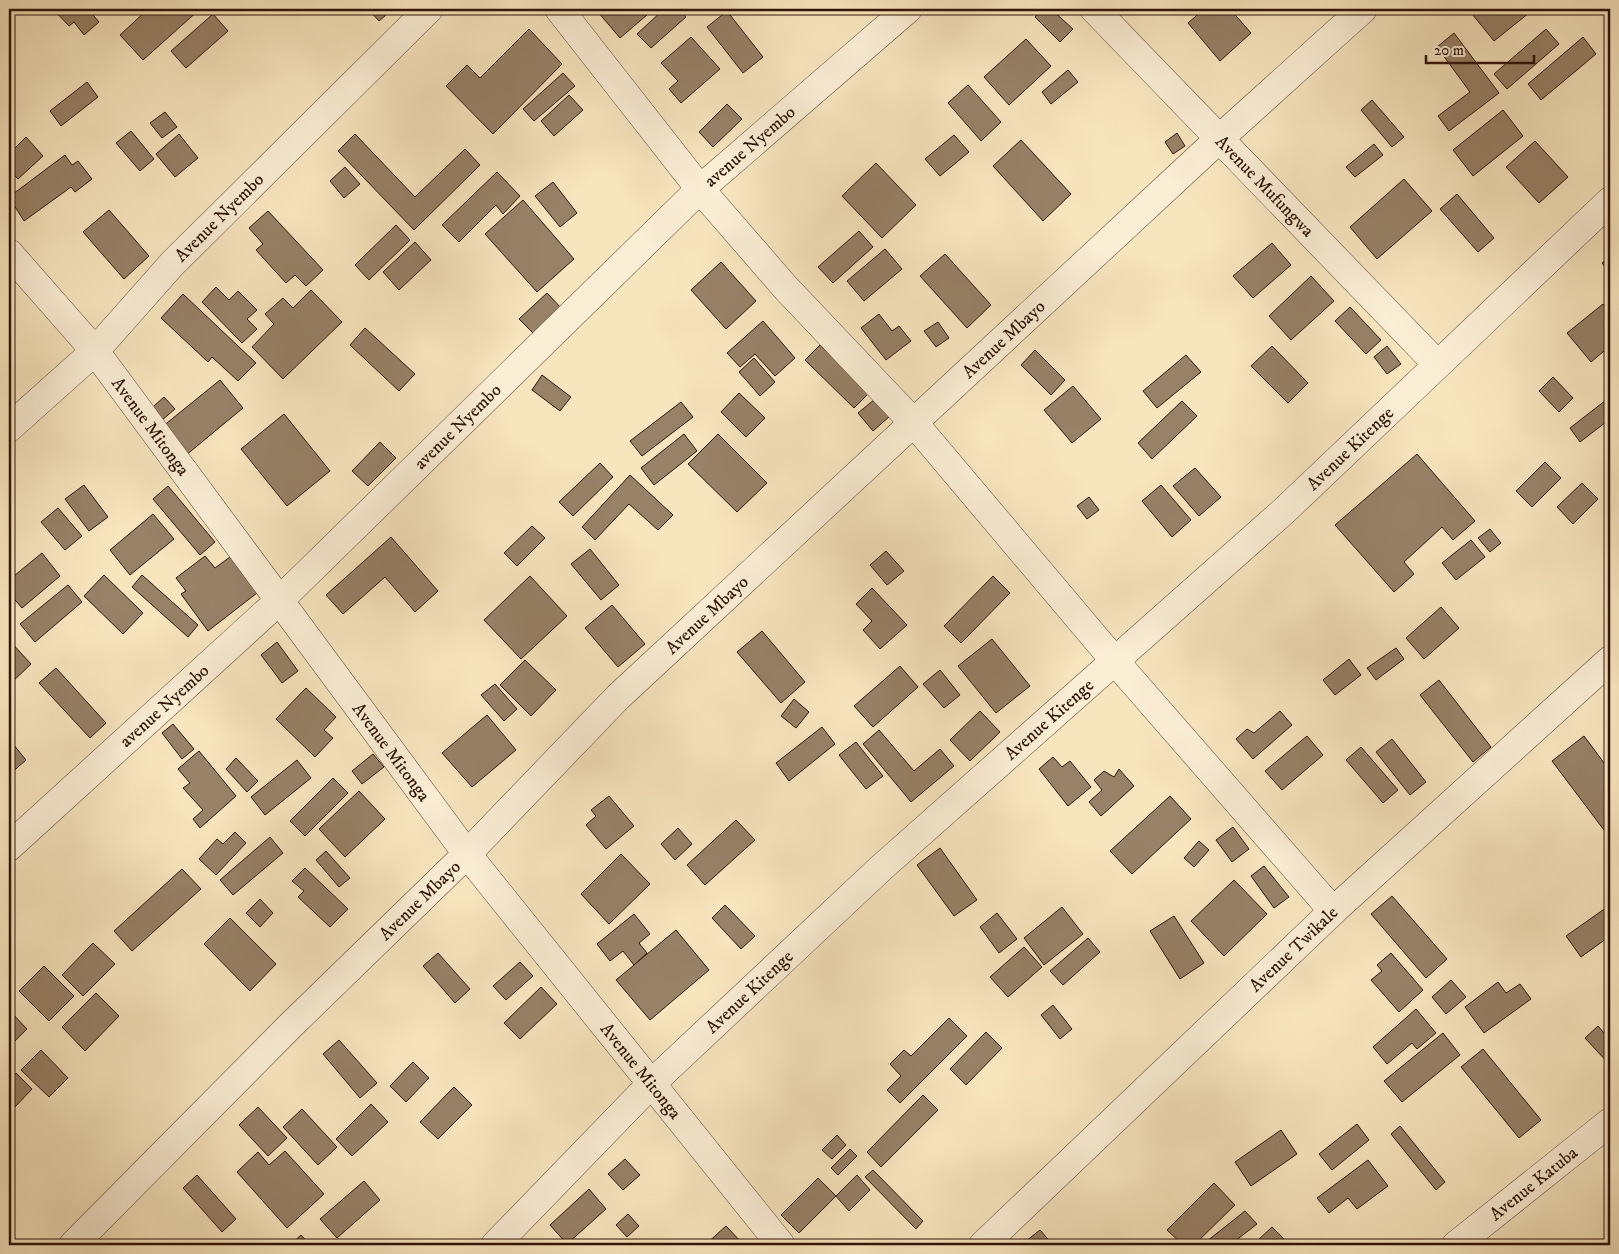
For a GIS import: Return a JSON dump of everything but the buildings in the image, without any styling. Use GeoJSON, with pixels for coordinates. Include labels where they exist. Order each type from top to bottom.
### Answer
{"type":"FeatureCollection","features":[{"type":"Feature","properties":{"kind":"street","name":"Avenue Nyembo"},"geometry":{"type":"LineString","coordinates":[[9,428],[96,351],[172,264],[429,9]]}},
{"type":"Feature","properties":{"kind":"street"},"geometry":{"type":"LineString","coordinates":[[559,9],[700,189],[785,287],[914,423],[1114,660],[1333,911]]}},
{"type":"Feature","properties":{"kind":"street","name":"avenue Nyembo"},"geometry":{"type":"LineString","coordinates":[[9,847],[281,599],[700,189],[908,9]]}},
{"type":"Feature","properties":{"kind":"street","name":"Avenue Mufungwa"},"geometry":{"type":"LineString","coordinates":[[1094,9],[1437,364]]}},
{"type":"Feature","properties":{"kind":"street","name":"Avenue Mbayo"},"geometry":{"type":"LineString","coordinates":[[73,1245],[290,1026],[467,854],[618,697],[1220,139],[1363,9]]}},
{"type":"Feature","properties":{"kind":"street","name":"Avenue Kitenge"},"geometry":{"type":"LineString","coordinates":[[495,1245],[652,1083],[881,868],[1285,510],[1610,201]]}},
{"type":"Feature","properties":{"kind":"street","name":"Avenue Mitonga"},"geometry":{"type":"LineString","coordinates":[[9,253],[96,351],[281,599],[467,854],[781,1245]]}},
{"type":"Feature","properties":{"kind":"street","name":"Avenue Twikale"},"geometry":{"type":"LineString","coordinates":[[983,1245],[1333,911],[1610,660]]}},
{"type":"Feature","properties":{"kind":"street","name":"Avenue Katuba"},"geometry":{"type":"LineString","coordinates":[[1456,1245],[1610,1122]]}}]}
